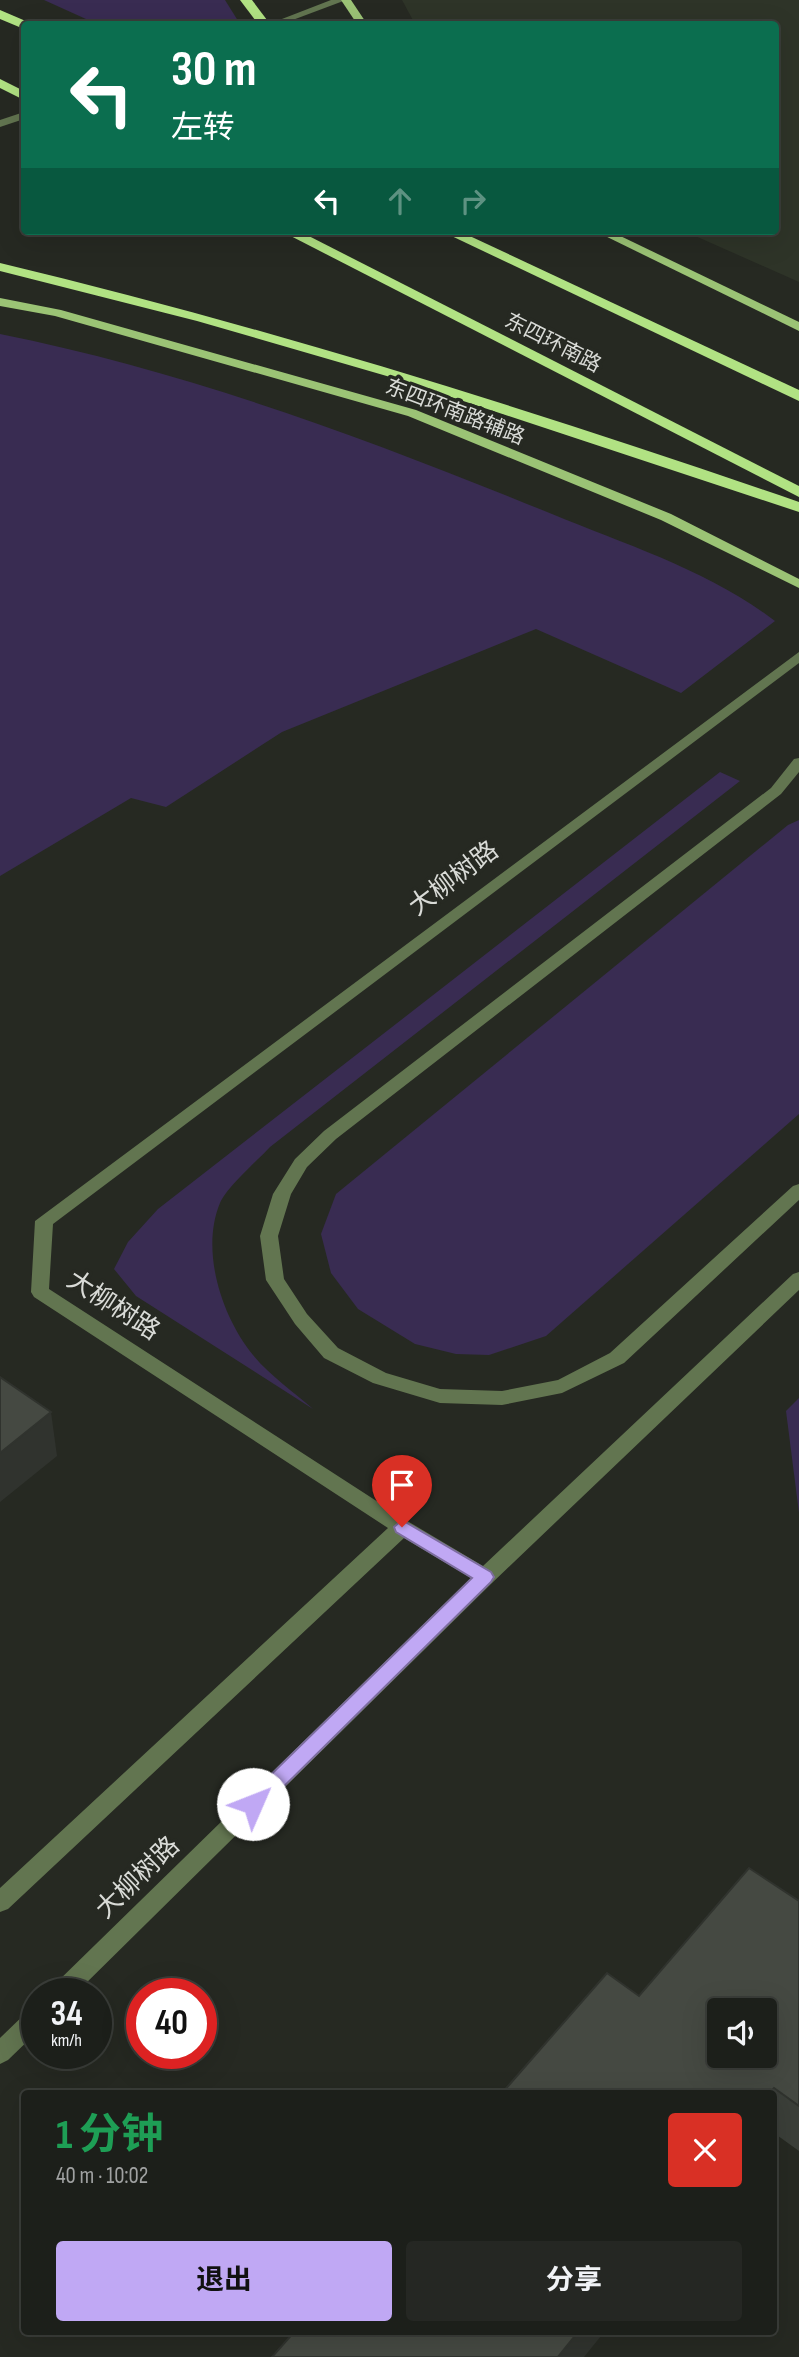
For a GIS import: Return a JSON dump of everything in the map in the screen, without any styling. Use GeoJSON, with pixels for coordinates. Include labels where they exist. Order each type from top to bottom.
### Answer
{"type":"FeatureCollection","features":[{"type":"Feature","properties":{"kind":"highway"},"geometry":{"type":"LineString","coordinates":[[246,0],[262,21]]}},
{"type":"Feature","properties":{"kind":"highway"},"geometry":{"type":"LineString","coordinates":[[0,13],[21,24]]}},
{"type":"Feature","properties":{"kind":"highway"},"geometry":{"type":"LineString","coordinates":[[5,86],[21,94]]}},
{"type":"Feature","properties":{"kind":"highway","name":"东四环南路"},"geometry":{"type":"LineString","coordinates":[[296,235],[799,492]]}},
{"type":"Feature","properties":{"kind":"highway"},"geometry":{"type":"LineString","coordinates":[[457,235],[799,396]]}},
{"type":"Feature","properties":{"kind":"highway"},"geometry":{"type":"LineString","coordinates":[[465,235],[474,243]]}},
{"type":"Feature","properties":{"kind":"highway"},"geometry":{"type":"LineString","coordinates":[[0,267],[321,351],[580,430],[799,507]]}},
{"type":"Feature","properties":{"kind":"main road"},"geometry":{"type":"LineString","coordinates":[[344,0],[360,21]]}},
{"type":"Feature","properties":{"kind":"main road"},"geometry":{"type":"LineString","coordinates":[[609,235],[799,327]]}},
{"type":"Feature","properties":{"kind":"main road","name":"东四环南路辅路"},"geometry":{"type":"LineString","coordinates":[[0,302],[57,313],[412,413],[666,517],[799,584]]}},
{"type":"Feature","properties":{"kind":"street"},"geometry":{"type":"LineString","coordinates":[[283,21],[344,0]]}},
{"type":"Feature","properties":{"kind":"street"},"geometry":{"type":"LineString","coordinates":[[0,124],[21,116]]}},
{"type":"Feature","properties":{"kind":"street","name":"大柳树路"},"geometry":{"type":"LineString","coordinates":[[402,1527],[40,1292],[44,1221],[799,656]]}},
{"type":"Feature","properties":{"kind":"street"},"geometry":{"type":"LineString","coordinates":[[799,762],[776,791],[330,1135],[301,1163],[282,1194],[269,1236],[275,1280],[301,1320],[331,1353],[380,1378],[440,1396],[502,1398],[562,1386],[617,1358],[799,1190]]}},
{"type":"Feature","properties":{"kind":"street"},"geometry":{"type":"LineString","coordinates":[[776,791],[799,783]]}},
{"type":"Feature","properties":{"kind":"street","name":"大柳树路"},"geometry":{"type":"LineString","coordinates":[[76,1978],[485,1577],[799,1279]]}},
{"type":"Feature","properties":{"kind":"street"},"geometry":{"type":"LineString","coordinates":[[0,1902],[402,1527],[485,1577]]}},
{"type":"Feature","properties":{"kind":"street"},"geometry":{"type":"LineString","coordinates":[[0,2053],[21,2033]]}},
{"type":"Feature","properties":{"kind":"shaded area"},"geometry":{"type":"Polygon","coordinates":[[[44,0],[225,0],[238,21],[90,21],[44,0]]]}},
{"type":"Feature","properties":{"kind":"shaded area"},"geometry":{"type":"Polygon","coordinates":[[[402,0],[799,0],[799,282],[693,235],[779,235],[779,21],[413,21],[402,0]]]}},
{"type":"Feature","properties":{"kind":"shaded area"},"geometry":{"type":"Polygon","coordinates":[[[0,334],[71,350],[211,388],[417,460],[696,573],[750,603],[775,621],[681,693],[536,629],[282,732],[166,807],[131,798],[0,876],[0,334]]]}},
{"type":"Feature","properties":{"kind":"shaded area"},"geometry":{"type":"Polygon","coordinates":[[[720,772],[740,781],[270,1147],[235,1182],[220,1203],[214,1222],[213,1262],[217,1283],[232,1322],[259,1362],[313,1409],[136,1296],[114,1269],[128,1242],[158,1209],[720,772]]]}},
{"type":"Feature","properties":{"kind":"shaded area"},"geometry":{"type":"Polygon","coordinates":[[[799,820],[799,1114],[546,1336],[489,1355],[456,1354],[415,1344],[358,1309],[331,1273],[321,1234],[336,1194],[788,825],[799,820]]]}},
{"type":"Feature","properties":{"kind":"shaded area"},"geometry":{"type":"Polygon","coordinates":[[[799,1398],[799,1513],[786,1411],[799,1398]]]}},
{"type":"Feature","properties":{"kind":"building"},"geometry":{"type":"Polygon","coordinates":[[[0,1377],[51,1412],[0,1453],[0,1377]]]}},
{"type":"Feature","properties":{"kind":"building"},"geometry":{"type":"Polygon","coordinates":[[[749,1868],[799,1901],[799,2106],[774,2088],[505,2090],[607,1973],[639,1996],[749,1868]]]}},
{"type":"Feature","properties":{"kind":"building"},"geometry":{"type":"Polygon","coordinates":[[[291,2335],[576,2335],[558,2357],[272,2357],[291,2335]]]}},
{"type":"Feature","properties":{"kind":"route"},"geometry":{"type":"LineString","coordinates":[[253,1804],[485,1577],[402,1527]]}}]}
